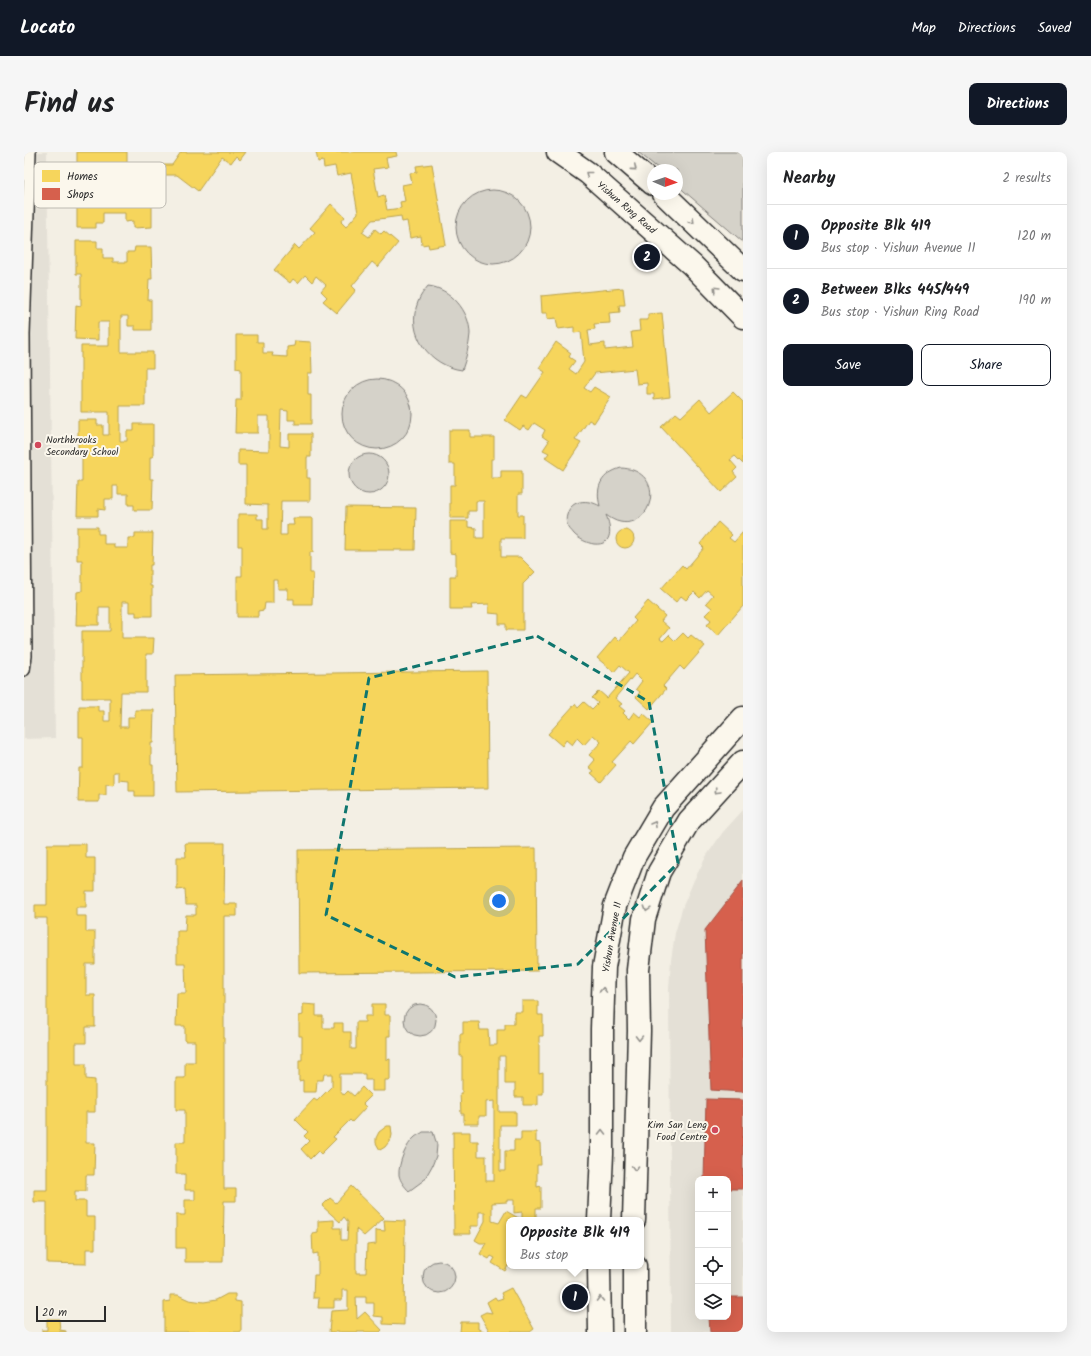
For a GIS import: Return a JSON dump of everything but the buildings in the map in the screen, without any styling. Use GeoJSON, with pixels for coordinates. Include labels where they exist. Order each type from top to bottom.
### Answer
{"type":"FeatureCollection","features":[{"type":"Feature","properties":{"kind":"street","name":"Yishun Ring Road"},"geometry":{"type":"LineString","coordinates":[[558,152],[588,173],[692,264],[743,317]]}},
{"type":"Feature","properties":{"kind":"street"},"geometry":{"type":"LineString","coordinates":[[616,152],[647,179]]}},
{"type":"Feature","properties":{"kind":"street"},"geometry":{"type":"LineString","coordinates":[[670,200],[743,270]]}},
{"type":"Feature","properties":{"kind":"street","name":"Yishun Avenue 11"},"geometry":{"type":"LineString","coordinates":[[599,1217],[602,1154],[602,1029],[604,966],[615,906],[634,858],[663,808],[743,718]]}},
{"type":"Feature","properties":{"kind":"street"},"geometry":{"type":"LineString","coordinates":[[634,1217],[639,1031],[638,970],[644,919],[659,872],[689,821],[743,762]]}},
{"type":"Feature","properties":{"kind":"street"},"geometry":{"type":"LineString","coordinates":[[599,1269],[600,1332]]}},
{"type":"Feature","properties":{"kind":"street"},"geometry":{"type":"LineString","coordinates":[[635,1269],[635,1332]]}},
{"type":"Feature","properties":{"kind":"lane"},"geometry":{"type":"LineString","coordinates":[[24,670],[26,656],[24,334],[30,152]]}},
{"type":"Feature","properties":{"kind":"highlighted area"},"geometry":{"type":"Polygon","coordinates":[[[537,636],[649,702],[678,863],[578,964],[455,977],[326,915],[369,678],[537,636]]]}},
{"type":"Feature","properties":{"kind":"shaded area","name":"Northbrooks Secondary School"},"geometry":{"type":"Polygon","coordinates":[[[24,152],[47,152],[47,162],[34,162],[34,208],[48,208],[55,738],[24,739],[24,152]]]}},
{"type":"Feature","properties":{"kind":"shaded area"},"geometry":{"type":"Polygon","coordinates":[[[638,152],[743,152],[743,242],[683,190],[683,164],[653,164],[638,152]]]}},
{"type":"Feature","properties":{"kind":"shaded area"},"geometry":{"type":"Polygon","coordinates":[[[493,190],[507,193],[519,201],[527,213],[530,227],[527,241],[519,253],[507,261],[493,264],[479,261],[467,253],[459,241],[456,227],[459,213],[467,201],[479,193],[493,190]]]}},
{"type":"Feature","properties":{"kind":"shaded area"},"geometry":{"type":"Polygon","coordinates":[[[428,286],[444,291],[451,296],[463,309],[467,317],[470,334],[462,370],[450,367],[440,362],[423,346],[418,337],[415,326],[415,314],[419,300],[428,286]]]}},
{"type":"Feature","properties":{"kind":"shaded area"},"geometry":{"type":"Polygon","coordinates":[[[377,379],[390,382],[402,389],[409,401],[412,414],[409,427],[402,439],[390,446],[377,449],[364,446],[352,439],[345,427],[342,414],[345,401],[352,389],[364,382],[377,379]]]}},
{"type":"Feature","properties":{"kind":"shaded area"},"geometry":{"type":"Polygon","coordinates":[[[373,454],[380,457],[386,463],[389,474],[388,482],[380,491],[373,494],[365,494],[358,491],[350,482],[349,470],[352,463],[361,455],[373,454]]]}},
{"type":"Feature","properties":{"kind":"shaded area"},"geometry":{"type":"Polygon","coordinates":[[[621,468],[636,471],[645,478],[650,488],[650,498],[647,509],[641,517],[632,522],[618,522],[606,515],[610,530],[608,539],[605,542],[594,544],[578,538],[566,522],[569,510],[576,503],[580,502],[590,502],[600,506],[598,493],[601,482],[609,474],[621,468]]]}},
{"type":"Feature","properties":{"kind":"shaded area"},"geometry":{"type":"Polygon","coordinates":[[[743,810],[743,1332],[671,1332],[669,989],[671,960],[675,933],[683,906],[707,855],[723,832],[743,810]]]}},
{"type":"Feature","properties":{"kind":"shaded area"},"geometry":{"type":"Polygon","coordinates":[[[417,1004],[423,1004],[433,1011],[436,1020],[435,1026],[429,1033],[423,1036],[417,1036],[407,1029],[404,1023],[404,1017],[411,1007],[417,1004]]]}},
{"type":"Feature","properties":{"kind":"shaded area"},"geometry":{"type":"Polygon","coordinates":[[[423,1132],[433,1132],[437,1145],[436,1156],[424,1180],[409,1191],[403,1184],[399,1175],[400,1165],[403,1154],[409,1144],[415,1137],[423,1132]]]}},
{"type":"Feature","properties":{"kind":"shaded area"},"geometry":{"type":"Polygon","coordinates":[[[436,1261],[442,1261],[452,1268],[455,1277],[454,1283],[448,1290],[442,1293],[436,1293],[426,1286],[423,1280],[423,1274],[430,1264],[436,1261]]]}},
{"type":"Feature","properties":{"kind":"place","name":"Between Blks 445/449"},"geometry":{"type":"Point","coordinates":[647,257]}},
{"type":"Feature","properties":{"kind":"place","name":"Northbrooks Secondary School"},"geometry":{"type":"Point","coordinates":[38,445]}},
{"type":"Feature","properties":{"kind":"place","name":"Kim San Leng Food Centre"},"geometry":{"type":"Point","coordinates":[715,1130]}},
{"type":"Feature","properties":{"kind":"place","name":"Opposite Blk 419"},"geometry":{"type":"Point","coordinates":[575,1297]}}]}
